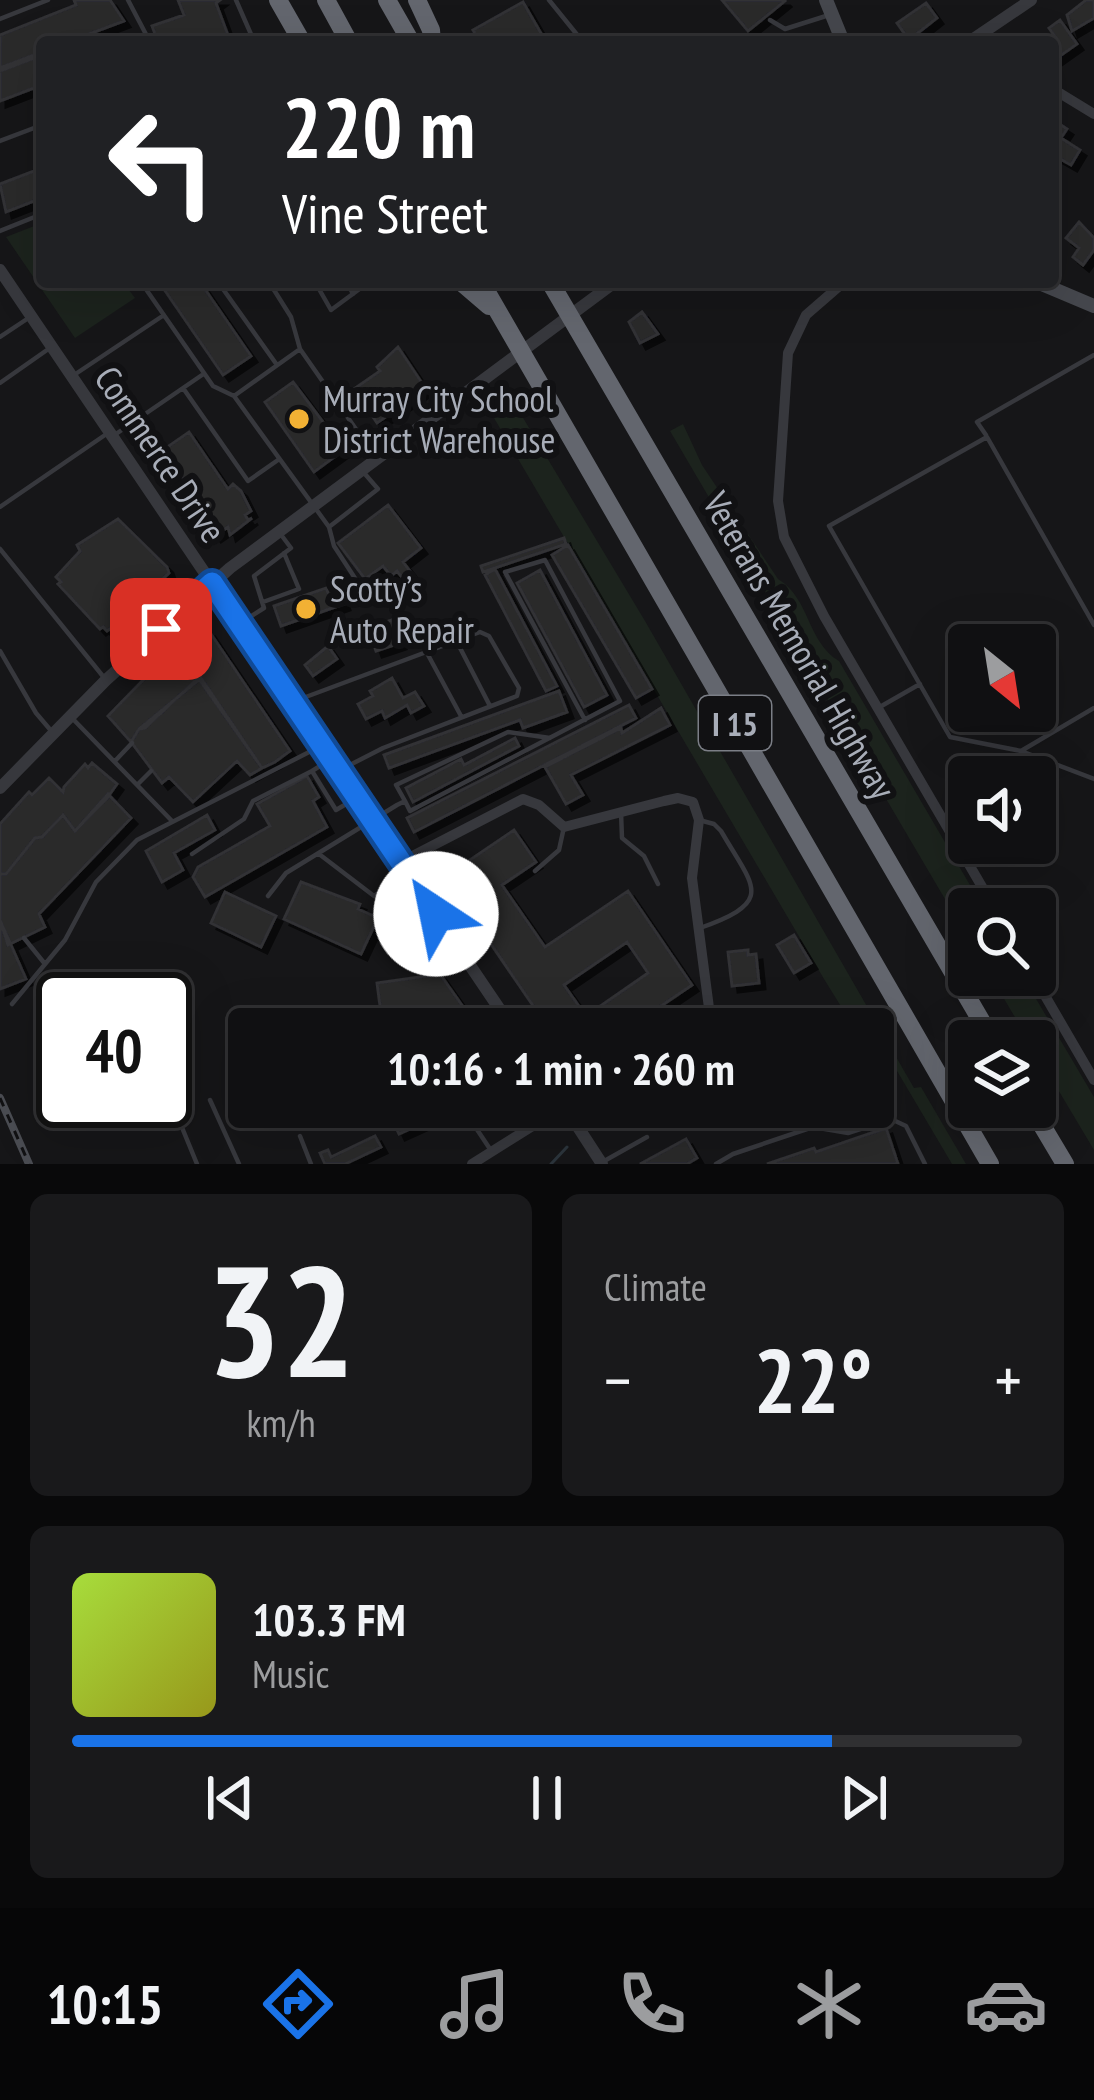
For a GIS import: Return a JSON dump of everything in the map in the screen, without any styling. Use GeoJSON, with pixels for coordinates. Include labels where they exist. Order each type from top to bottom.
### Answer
{"type":"FeatureCollection","features":[{"type":"Feature","properties":{"kind":"highway"},"geometry":{"type":"LineString","coordinates":[[278,0],[299,36]]}},
{"type":"Feature","properties":{"kind":"highway"},"geometry":{"type":"LineString","coordinates":[[326,0],[346,36]]}},
{"type":"Feature","properties":{"kind":"highway"},"geometry":{"type":"LineString","coordinates":[[387,0],[408,36]]}},
{"type":"Feature","properties":{"kind":"highway"},"geometry":{"type":"LineString","coordinates":[[417,0],[432,36]]}},
{"type":"Feature","properties":{"kind":"highway"},"geometry":{"type":"LineString","coordinates":[[468,288],[500,315]]}},
{"type":"Feature","properties":{"kind":"highway","name":"I 15"},"geometry":{"type":"LineString","coordinates":[[484,288],[990,1164]]}},
{"type":"Feature","properties":{"kind":"highway","name":"Veterans Memorial Highway"},"geometry":{"type":"LineString","coordinates":[[554,288],[981,1020]]}},
{"type":"Feature","properties":{"kind":"highway"},"geometry":{"type":"LineString","coordinates":[[1044,1128],[1065,1164]]}},
{"type":"Feature","properties":{"kind":"main road"},"geometry":{"type":"LineString","coordinates":[[828,7],[840,36]]}},
{"type":"Feature","properties":{"kind":"main road"},"geometry":{"type":"LineString","coordinates":[[1051,288],[1094,306]]}},
{"type":"Feature","properties":{"kind":"street"},"geometry":{"type":"LineString","coordinates":[[983,36],[1031,0]]}},
{"type":"Feature","properties":{"kind":"street"},"geometry":{"type":"LineString","coordinates":[[1059,92],[1094,114]]}},
{"type":"Feature","properties":{"kind":"street","name":"Commerce Drive"},"geometry":{"type":"LineString","coordinates":[[0,270],[499,1008]]}},
{"type":"Feature","properties":{"kind":"street"},"geometry":{"type":"LineString","coordinates":[[0,788],[106,680],[212,583],[608,288]]}},
{"type":"Feature","properties":{"kind":"street"},"geometry":{"type":"LineString","coordinates":[[837,288],[806,315],[788,353],[778,501],[784,538],[983,888]]}},
{"type":"Feature","properties":{"kind":"street"},"geometry":{"type":"LineString","coordinates":[[405,868],[523,799],[539,805],[564,827],[678,798],[693,802],[699,820],[692,878],[709,1008]]}},
{"type":"Feature","properties":{"kind":"street"},"geometry":{"type":"LineString","coordinates":[[1045,996],[1094,1079]]}},
{"type":"Feature","properties":{"kind":"street"},"geometry":{"type":"LineString","coordinates":[[472,1164],[530,1128]]}},
{"type":"Feature","properties":{"kind":"street"},"geometry":{"type":"LineString","coordinates":[[578,1128],[602,1164]]}},
{"type":"Feature","properties":{"kind":"lane"},"geometry":{"type":"LineString","coordinates":[[0,19],[47,0]]}},
{"type":"Feature","properties":{"kind":"lane"},"geometry":{"type":"LineString","coordinates":[[128,0],[148,36]]}},
{"type":"Feature","properties":{"kind":"lane"},"geometry":{"type":"LineString","coordinates":[[236,0],[252,36]]}},
{"type":"Feature","properties":{"kind":"lane"},"geometry":{"type":"LineString","coordinates":[[549,0],[578,36]]}},
{"type":"Feature","properties":{"kind":"lane"},"geometry":{"type":"LineString","coordinates":[[770,20],[784,28],[828,7]]}},
{"type":"Feature","properties":{"kind":"lane"},"geometry":{"type":"LineString","coordinates":[[0,141],[36,127]]}},
{"type":"Feature","properties":{"kind":"lane"},"geometry":{"type":"LineString","coordinates":[[0,231],[36,216]]}},
{"type":"Feature","properties":{"kind":"lane"},"geometry":{"type":"LineString","coordinates":[[145,288],[213,386],[234,396],[329,527],[334,546],[364,592],[387,582]]}},
{"type":"Feature","properties":{"kind":"lane"},"geometry":{"type":"LineString","coordinates":[[222,288],[277,364]]}},
{"type":"Feature","properties":{"kind":"lane"},"geometry":{"type":"LineString","coordinates":[[272,288],[291,317],[300,349],[376,458]]}},
{"type":"Feature","properties":{"kind":"lane"},"geometry":{"type":"LineString","coordinates":[[318,288],[331,310],[361,288]]}},
{"type":"Feature","properties":{"kind":"lane"},"geometry":{"type":"LineString","coordinates":[[350,288],[353,294]]}},
{"type":"Feature","properties":{"kind":"lane"},"geometry":{"type":"LineString","coordinates":[[72,376],[164,315]]}},
{"type":"Feature","properties":{"kind":"lane"},"geometry":{"type":"LineString","coordinates":[[0,337],[32,316]]}},
{"type":"Feature","properties":{"kind":"lane"},"geometry":{"type":"LineString","coordinates":[[0,382],[52,346]]}},
{"type":"Feature","properties":{"kind":"lane"},"geometry":{"type":"LineString","coordinates":[[234,396],[300,349]]}},
{"type":"Feature","properties":{"kind":"lane"},"geometry":{"type":"LineString","coordinates":[[1094,355],[977,422],[1094,626]]}},
{"type":"Feature","properties":{"kind":"lane"},"geometry":{"type":"LineString","coordinates":[[0,507],[204,374]]}},
{"type":"Feature","properties":{"kind":"lane"},"geometry":{"type":"LineString","coordinates":[[183,388],[248,481],[278,460]]}},
{"type":"Feature","properties":{"kind":"lane"},"geometry":{"type":"LineString","coordinates":[[987,437],[829,526],[950,737],[1021,751],[1094,779]]}},
{"type":"Feature","properties":{"kind":"lane"},"geometry":{"type":"LineString","coordinates":[[329,527],[378,489],[362,470]]}},
{"type":"Feature","properties":{"kind":"lane"},"geometry":{"type":"LineString","coordinates":[[239,623],[264,608],[254,576],[291,548],[279,531]]}},
{"type":"Feature","properties":{"kind":"lane"},"geometry":{"type":"LineString","coordinates":[[0,549],[106,680]]}},
{"type":"Feature","properties":{"kind":"lane"},"geometry":{"type":"LineString","coordinates":[[262,602],[299,589],[284,553]]}},
{"type":"Feature","properties":{"kind":"lane"},"geometry":{"type":"LineString","coordinates":[[550,738],[508,732],[396,785],[410,811],[585,720],[620,701],[545,560],[505,572],[585,720]]}},
{"type":"Feature","properties":{"kind":"lane"},"geometry":{"type":"LineString","coordinates":[[192,854],[244,819],[253,801],[312,771],[517,696],[519,688],[489,636],[481,632],[292,703]]}},
{"type":"Feature","properties":{"kind":"lane"},"geometry":{"type":"LineString","coordinates":[[457,640],[490,706]]}},
{"type":"Feature","properties":{"kind":"lane"},"geometry":{"type":"LineString","coordinates":[[0,651],[53,733]]}},
{"type":"Feature","properties":{"kind":"lane"},"geometry":{"type":"LineString","coordinates":[[426,651],[461,716]]}},
{"type":"Feature","properties":{"kind":"lane"},"geometry":{"type":"LineString","coordinates":[[878,708],[920,684]]}},
{"type":"Feature","properties":{"kind":"lane"},"geometry":{"type":"LineString","coordinates":[[1021,751],[1094,709]]}},
{"type":"Feature","properties":{"kind":"lane"},"geometry":{"type":"LineString","coordinates":[[70,716],[172,821]]}},
{"type":"Feature","properties":{"kind":"lane"},"geometry":{"type":"LineString","coordinates":[[114,762],[132,743]]}},
{"type":"Feature","properties":{"kind":"lane"},"geometry":{"type":"LineString","coordinates":[[12,1004],[65,940],[95,882],[136,840],[322,746]]}},
{"type":"Feature","properties":{"kind":"lane"},"geometry":{"type":"LineString","coordinates":[[137,785],[152,771]]}},
{"type":"Feature","properties":{"kind":"lane"},"geometry":{"type":"LineString","coordinates":[[312,771],[336,810],[358,798]]}},
{"type":"Feature","properties":{"kind":"lane"},"geometry":{"type":"LineString","coordinates":[[268,896],[286,872],[405,801]]}},
{"type":"Feature","properties":{"kind":"lane"},"geometry":{"type":"LineString","coordinates":[[621,812],[622,838],[644,856],[658,884]]}},
{"type":"Feature","properties":{"kind":"lane"},"geometry":{"type":"LineString","coordinates":[[699,820],[721,831],[753,888],[752,900],[744,909],[700,928]]}},
{"type":"Feature","properties":{"kind":"lane"},"geometry":{"type":"LineString","coordinates":[[536,871],[559,850],[564,827]]}},
{"type":"Feature","properties":{"kind":"lane"},"geometry":{"type":"LineString","coordinates":[[319,854],[374,896],[405,868]]}},
{"type":"Feature","properties":{"kind":"lane"},"geometry":{"type":"LineString","coordinates":[[24,938],[45,964]]}},
{"type":"Feature","properties":{"kind":"lane"},"geometry":{"type":"LineString","coordinates":[[211,1100],[239,1164]]}},
{"type":"Feature","properties":{"kind":"lane"},"geometry":{"type":"LineString","coordinates":[[716,1164],[813,1127],[848,1133],[891,1119],[906,1126],[925,1164]]}},
{"type":"Feature","properties":{"kind":"lane"},"geometry":{"type":"LineString","coordinates":[[182,1128],[197,1164]]}},
{"type":"Feature","properties":{"kind":"lane"},"geometry":{"type":"LineString","coordinates":[[476,1128],[492,1152]]}},
{"type":"Feature","properties":{"kind":"lane"},"geometry":{"type":"LineString","coordinates":[[300,1136],[311,1164]]}},
{"type":"Feature","properties":{"kind":"lane"},"geometry":{"type":"LineString","coordinates":[[602,1164],[647,1137]]}},
{"type":"Feature","properties":{"kind":"shaded area"},"geometry":{"type":"Polygon","coordinates":[[[36,225],[36,281],[6,237],[36,225]]]}},
{"type":"Feature","properties":{"kind":"shaded area"},"geometry":{"type":"Polygon","coordinates":[[[41,288],[128,288],[135,298],[75,338],[41,288]]]}},
{"type":"Feature","properties":{"kind":"shaded area"},"geometry":{"type":"Polygon","coordinates":[[[504,386],[868,1008],[842,1008],[484,401],[504,386]]]}},
{"type":"Feature","properties":{"kind":"shaded area"},"geometry":{"type":"Polygon","coordinates":[[[683,424],[702,465],[778,579],[797,597],[820,643],[839,661],[948,847],[948,864],[958,864],[972,888],[948,888],[948,904],[670,431],[683,424]]]}},
{"type":"Feature","properties":{"kind":"shaded area"},"geometry":{"type":"Polygon","coordinates":[[[1002,996],[1034,996],[1049,1020],[1017,1020],[1002,996]]]}},
{"type":"Feature","properties":{"kind":"shaded area"},"geometry":{"type":"Polygon","coordinates":[[[1056,1033],[1094,1097],[1094,1150],[1056,1086],[1056,1033]]]}},
{"type":"Feature","properties":{"kind":"shaded area"},"geometry":{"type":"Polygon","coordinates":[[[894,1053],[914,1088],[921,1087],[966,1164],[952,1164],[894,1066],[894,1053]]]}},
{"type":"Feature","properties":{"kind":"building"},"geometry":{"type":"Polygon","coordinates":[[[74,0],[110,0],[124,21],[84,36],[36,36],[36,54],[0,68],[0,35],[76,5],[74,0]]]}},
{"type":"Feature","properties":{"kind":"building"},"geometry":{"type":"Polygon","coordinates":[[[178,0],[220,0],[216,3],[228,36],[156,36],[152,26],[184,15],[178,0]]]}},
{"type":"Feature","properties":{"kind":"building"},"geometry":{"type":"Polygon","coordinates":[[[722,0],[784,0],[785,1],[748,31],[722,0]]]}},
{"type":"Feature","properties":{"kind":"building"},"geometry":{"type":"Polygon","coordinates":[[[1086,0],[1094,0],[1094,18],[1072,31],[1067,15],[1086,0]]]}},
{"type":"Feature","properties":{"kind":"building"},"geometry":{"type":"Polygon","coordinates":[[[523,2],[543,36],[476,36],[473,30],[523,2]]]}},
{"type":"Feature","properties":{"kind":"building"},"geometry":{"type":"Polygon","coordinates":[[[926,3],[937,18],[914,36],[906,36],[897,23],[926,3]]]}},
{"type":"Feature","properties":{"kind":"building"},"geometry":{"type":"Polygon","coordinates":[[[1060,20],[1077,44],[1059,57],[1059,36],[1049,28],[1060,20]]]}},
{"type":"Feature","properties":{"kind":"building"},"geometry":{"type":"Polygon","coordinates":[[[36,57],[36,87],[0,101],[0,71],[36,57]]]}},
{"type":"Feature","properties":{"kind":"building"},"geometry":{"type":"Polygon","coordinates":[[[1059,124],[1067,129],[1061,138],[1080,150],[1071,165],[1059,158],[1059,124]]]}},
{"type":"Feature","properties":{"kind":"building"},"geometry":{"type":"Polygon","coordinates":[[[36,170],[36,200],[6,212],[0,184],[36,170]]]}},
{"type":"Feature","properties":{"kind":"building"},"geometry":{"type":"Polygon","coordinates":[[[1079,222],[1094,238],[1094,250],[1083,265],[1073,257],[1079,248],[1066,238],[1079,222]]]}},
{"type":"Feature","properties":{"kind":"building"},"geometry":{"type":"Polygon","coordinates":[[[163,288],[204,288],[251,356],[223,375],[163,288]]]}},
{"type":"Feature","properties":{"kind":"building"},"geometry":{"type":"Polygon","coordinates":[[[642,312],[658,334],[640,343],[629,322],[642,312]]]}},
{"type":"Feature","properties":{"kind":"building"},"geometry":{"type":"Polygon","coordinates":[[[398,347],[426,389],[377,423],[354,389],[380,371],[377,367],[398,347]]]}},
{"type":"Feature","properties":{"kind":"building","name":"Murray City School District Warehouse"},"geometry":{"type":"Polygon","coordinates":[[[293,382],[344,450],[314,472],[265,402],[293,382]]]}},
{"type":"Feature","properties":{"kind":"building"},"geometry":{"type":"Polygon","coordinates":[[[189,432],[228,489],[233,484],[241,491],[251,511],[245,515],[252,518],[230,535],[228,527],[215,536],[202,516],[197,519],[192,508],[201,504],[163,450],[189,432]]]}},
{"type":"Feature","properties":{"kind":"building"},"geometry":{"type":"Polygon","coordinates":[[[388,505],[421,548],[403,562],[416,579],[408,585],[397,571],[391,576],[383,566],[365,579],[338,543],[388,505]]]}},
{"type":"Feature","properties":{"kind":"building"},"geometry":{"type":"Polygon","coordinates":[[[118,519],[169,573],[148,602],[107,631],[100,629],[56,577],[80,551],[77,545],[118,519]]]}},
{"type":"Feature","properties":{"kind":"building"},"geometry":{"type":"Polygon","coordinates":[[[564,538],[566,544],[483,572],[481,566],[564,538]]]}},
{"type":"Feature","properties":{"kind":"building"},"geometry":{"type":"Polygon","coordinates":[[[568,545],[652,689],[636,698],[552,555],[568,545]]]}},
{"type":"Feature","properties":{"kind":"building"},"geometry":{"type":"Polygon","coordinates":[[[495,569],[557,686],[546,691],[485,575],[495,569]]]}},
{"type":"Feature","properties":{"kind":"building"},"geometry":{"type":"Polygon","coordinates":[[[540,570],[607,695],[584,707],[517,583],[540,570]]]}},
{"type":"Feature","properties":{"kind":"building"},"geometry":{"type":"Polygon","coordinates":[[[326,588],[329,595],[340,591],[344,604],[281,626],[274,606],[326,588]]]}},
{"type":"Feature","properties":{"kind":"building"},"geometry":{"type":"Polygon","coordinates":[[[392,620],[400,643],[376,651],[368,628],[392,620]]]}},
{"type":"Feature","properties":{"kind":"building"},"geometry":{"type":"Polygon","coordinates":[[[209,631],[290,751],[262,768],[201,678],[139,729],[131,742],[108,716],[180,645],[209,631]]]}},
{"type":"Feature","properties":{"kind":"building"},"geometry":{"type":"Polygon","coordinates":[[[328,646],[337,659],[313,676],[305,665],[328,646]]]}},
{"type":"Feature","properties":{"kind":"building"},"geometry":{"type":"Polygon","coordinates":[[[198,678],[262,768],[250,775],[237,761],[193,802],[169,777],[162,783],[131,742],[139,729],[198,678]]]}},
{"type":"Feature","properties":{"kind":"building"},"geometry":{"type":"Polygon","coordinates":[[[392,678],[403,698],[415,692],[424,706],[411,713],[407,705],[385,718],[382,711],[366,719],[358,704],[392,678]]]}},
{"type":"Feature","properties":{"kind":"building"},"geometry":{"type":"Polygon","coordinates":[[[559,691],[567,712],[523,728],[520,720],[389,768],[384,755],[559,691]]]}},
{"type":"Feature","properties":{"kind":"building"},"geometry":{"type":"Polygon","coordinates":[[[629,705],[636,718],[414,832],[407,818],[629,705]]]}},
{"type":"Feature","properties":{"kind":"building"},"geometry":{"type":"Polygon","coordinates":[[[661,708],[670,725],[571,775],[583,795],[566,804],[545,767],[621,728],[622,733],[661,708]]]}},
{"type":"Feature","properties":{"kind":"building"},"geometry":{"type":"Polygon","coordinates":[[[515,738],[519,746],[413,802],[406,788],[515,738]]]}},
{"type":"Feature","properties":{"kind":"building"},"geometry":{"type":"Polygon","coordinates":[[[92,763],[117,784],[107,798],[75,831],[63,815],[42,837],[35,838],[6,874],[0,874],[0,824],[49,778],[63,792],[85,764],[88,768],[92,763]]]}},
{"type":"Feature","properties":{"kind":"building"},"geometry":{"type":"Polygon","coordinates":[[[307,776],[327,827],[205,897],[193,877],[198,867],[270,826],[257,804],[307,776]]]}},
{"type":"Feature","properties":{"kind":"building"},"geometry":{"type":"Polygon","coordinates":[[[108,794],[131,818],[39,914],[45,927],[8,945],[0,920],[0,874],[6,874],[35,838],[42,837],[63,815],[75,831],[108,794]]]}},
{"type":"Feature","properties":{"kind":"building"},"geometry":{"type":"Polygon","coordinates":[[[207,815],[215,830],[174,853],[183,870],[162,882],[146,851],[207,815]]]}},
{"type":"Feature","properties":{"kind":"building"},"geometry":{"type":"Polygon","coordinates":[[[514,830],[536,862],[502,885],[545,947],[628,891],[692,985],[658,1008],[598,1008],[648,973],[627,942],[564,985],[580,1008],[535,1008],[445,877],[514,830]]]}},
{"type":"Feature","properties":{"kind":"building"},"geometry":{"type":"Polygon","coordinates":[[[301,882],[360,904],[358,909],[378,918],[361,954],[284,919],[301,882]]]}},
{"type":"Feature","properties":{"kind":"building"},"geometry":{"type":"Polygon","coordinates":[[[225,892],[276,916],[261,947],[211,923],[225,892]]]}},
{"type":"Feature","properties":{"kind":"building"},"geometry":{"type":"Polygon","coordinates":[[[401,912],[411,935],[396,944],[384,923],[401,912]]]}},
{"type":"Feature","properties":{"kind":"building"},"geometry":{"type":"Polygon","coordinates":[[[0,920],[26,979],[0,989],[0,920]]]}},
{"type":"Feature","properties":{"kind":"building"},"geometry":{"type":"Polygon","coordinates":[[[794,935],[811,963],[794,973],[777,945],[794,935]]]}},
{"type":"Feature","properties":{"kind":"building"},"geometry":{"type":"Polygon","coordinates":[[[748,950],[748,955],[756,954],[759,983],[732,986],[728,952],[748,950]]]}},
{"type":"Feature","properties":{"kind":"building"},"geometry":{"type":"Polygon","coordinates":[[[440,974],[464,1008],[380,1008],[377,983],[440,974]]]}},
{"type":"Feature","properties":{"kind":"building"},"geometry":{"type":"Polygon","coordinates":[[[886,1128],[898,1164],[767,1164],[814,1148],[816,1152],[886,1128]]]}},
{"type":"Feature","properties":{"kind":"building"},"geometry":{"type":"Polygon","coordinates":[[[375,1136],[381,1147],[345,1164],[325,1164],[320,1153],[328,1150],[331,1157],[375,1136]]]}},
{"type":"Feature","properties":{"kind":"building"},"geometry":{"type":"Polygon","coordinates":[[[686,1139],[697,1158],[687,1164],[640,1164],[686,1139]]]}},
{"type":"Feature","properties":{"kind":"waterway"},"geometry":{"type":"LineString","coordinates":[[551,1164],[567,1147]]}},
{"type":"Feature","properties":{"kind":"railway"},"geometry":{"type":"LineString","coordinates":[[0,1098],[29,1164]]}},
{"type":"Feature","properties":{"kind":"place","name":"Murray City School District Warehouse"},"geometry":{"type":"Point","coordinates":[299,419]}},
{"type":"Feature","properties":{"kind":"place","name":"Scotty’s Auto Repair"},"geometry":{"type":"Point","coordinates":[306,609]}},
{"type":"Feature","properties":{"kind":"route"},"geometry":{"type":"LineString","coordinates":[[161,629],[212,583],[436,914]]}}]}
